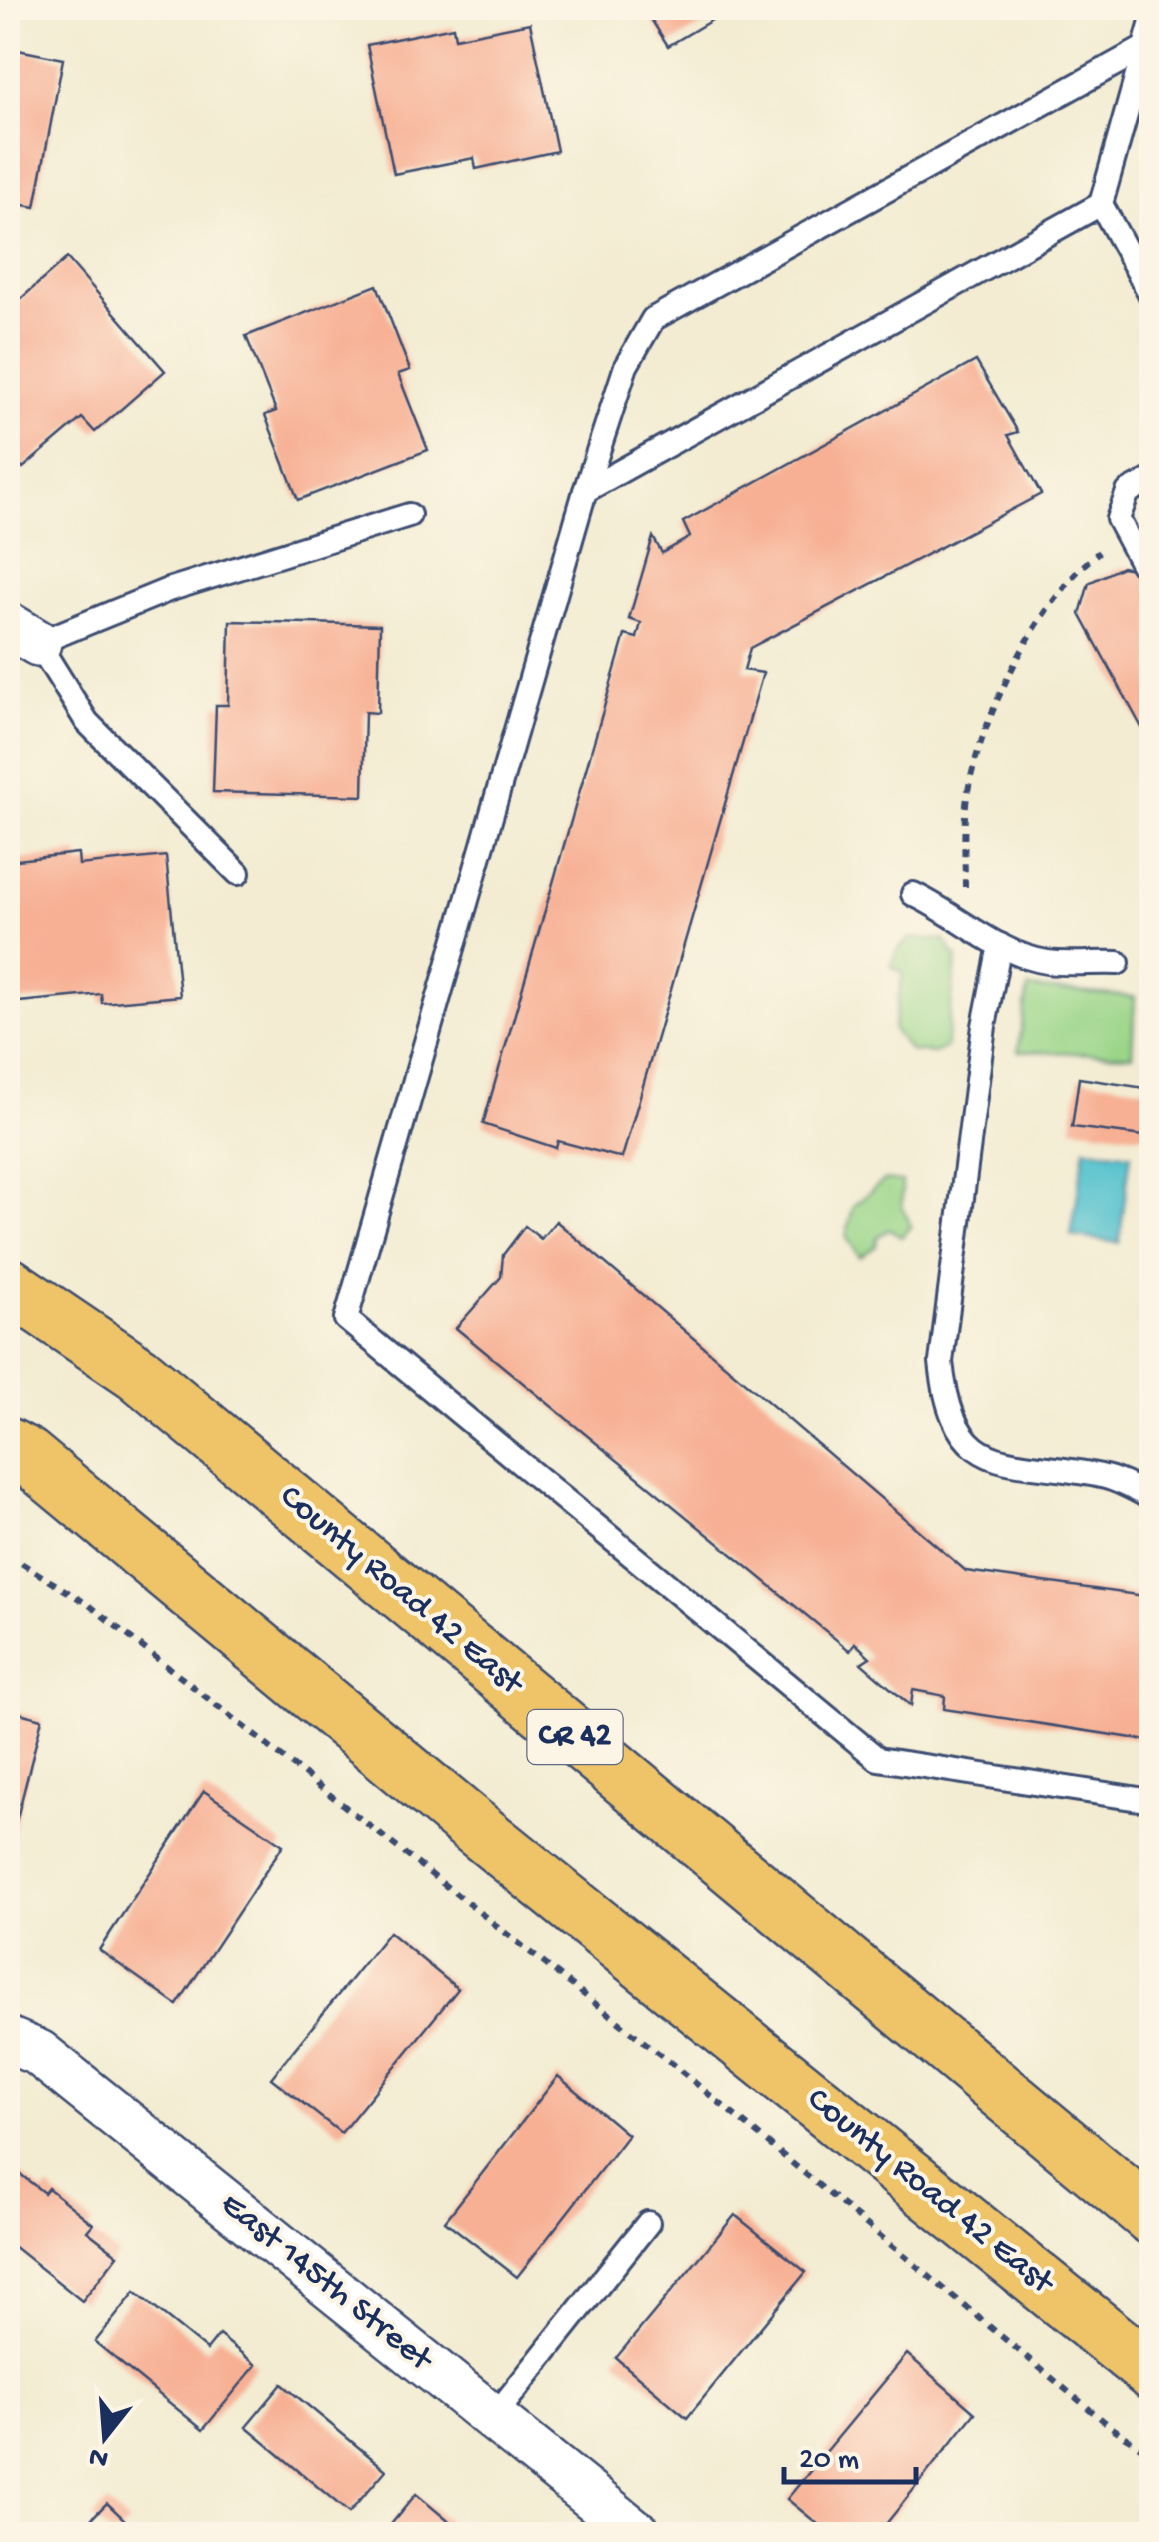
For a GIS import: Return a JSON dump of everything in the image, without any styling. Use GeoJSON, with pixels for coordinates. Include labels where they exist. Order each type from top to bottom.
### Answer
{"type":"FeatureCollection","features":[{"type":"Feature","properties":{"kind":"highway","name":"County Road 42 East"},"geometry":{"type":"LineString","coordinates":[[8,1286],[138,1373],[1145,2209]]}},
{"type":"Feature","properties":{"kind":"highway","name":"County Road 42 East"},"geometry":{"type":"LineString","coordinates":[[8,1446],[27,1456],[467,1821],[1152,2372]]}},
{"type":"Feature","properties":{"kind":"street","name":"East 145th Street"},"geometry":{"type":"LineString","coordinates":[[8,2040],[39,2054],[638,2534]]}},
{"type":"Feature","properties":{"kind":"lane"},"geometry":{"type":"LineString","coordinates":[[1152,22],[1100,204],[1152,297]]}},
{"type":"Feature","properties":{"kind":"lane"},"geometry":{"type":"LineString","coordinates":[[1144,48],[653,319],[626,366],[585,491],[346,1319],[878,1759],[1152,1801]]}},
{"type":"Feature","properties":{"kind":"lane"},"geometry":{"type":"LineString","coordinates":[[585,491],[1100,204]]}},
{"type":"Feature","properties":{"kind":"lane"},"geometry":{"type":"LineString","coordinates":[[1142,564],[1118,519],[1128,492],[1152,478]]}},
{"type":"Feature","properties":{"kind":"lane"},"geometry":{"type":"LineString","coordinates":[[238,873],[88,722],[23,634],[408,516]]}},
{"type":"Feature","properties":{"kind":"lane"},"geometry":{"type":"LineString","coordinates":[[913,894],[965,921],[1000,945],[1044,962],[1118,963]]}},
{"type":"Feature","properties":{"kind":"lane"},"geometry":{"type":"LineString","coordinates":[[1000,945],[984,1026],[941,1362],[946,1405],[970,1445],[1018,1468],[1104,1476],[1152,1498]]}},
{"type":"Feature","properties":{"kind":"lane"},"geometry":{"type":"LineString","coordinates":[[493,2418],[648,2222]]}},
{"type":"Feature","properties":{"kind":"path"},"geometry":{"type":"LineString","coordinates":[[965,921],[969,786],[988,727],[1046,606],[1097,553],[1126,538]]}},
{"type":"Feature","properties":{"kind":"path"},"geometry":{"type":"LineString","coordinates":[[8,1555],[89,1605],[136,1641],[676,2067],[1110,2426],[1152,2455]]}},
{"type":"Feature","properties":{"kind":"green space"},"geometry":{"type":"Polygon","coordinates":[[[910,938],[944,940],[957,958],[946,1047],[934,1053],[910,1051],[893,1030],[903,973],[891,966],[896,952],[910,938]]]}},
{"type":"Feature","properties":{"kind":"green space"},"geometry":{"type":"Polygon","coordinates":[[[1028,988],[1135,997],[1132,1055],[1018,1051],[1028,988]]]}},
{"type":"Feature","properties":{"kind":"green space"},"geometry":{"type":"Polygon","coordinates":[[[885,1180],[902,1182],[902,1206],[911,1226],[901,1237],[890,1229],[877,1237],[876,1246],[860,1257],[846,1237],[853,1206],[885,1180]]]}},
{"type":"Feature","properties":{"kind":"water"},"geometry":{"type":"Polygon","coordinates":[[[1085,1148],[1131,1154],[1119,1243],[1071,1236],[1085,1148]]]}},
{"type":"Feature","properties":{"kind":"building"},"geometry":{"type":"Polygon","coordinates":[[[644,8],[732,8],[668,46],[644,8]]]}},
{"type":"Feature","properties":{"kind":"building"},"geometry":{"type":"Polygon","coordinates":[[[530,23],[557,151],[476,169],[474,158],[394,174],[367,45],[453,27],[455,38],[530,23]]]}},
{"type":"Feature","properties":{"kind":"building"},"geometry":{"type":"Polygon","coordinates":[[[8,48],[63,59],[35,207],[8,202],[8,48]]]}},
{"type":"Feature","properties":{"kind":"building"},"geometry":{"type":"Polygon","coordinates":[[[67,258],[165,371],[95,432],[82,418],[23,468],[8,450],[8,310],[67,258]]]}},
{"type":"Feature","properties":{"kind":"building"},"geometry":{"type":"Polygon","coordinates":[[[377,285],[410,370],[398,374],[428,450],[298,500],[265,415],[276,411],[246,336],[377,285]]]}},
{"type":"Feature","properties":{"kind":"building"},"geometry":{"type":"Polygon","coordinates":[[[976,361],[1018,432],[1008,435],[1041,494],[750,648],[744,670],[763,673],[622,1158],[558,1141],[556,1148],[483,1124],[625,635],[637,638],[641,623],[629,619],[653,537],[662,553],[690,537],[683,522],[976,361]]]}},
{"type":"Feature","properties":{"kind":"building"},"geometry":{"type":"Polygon","coordinates":[[[1152,566],[1152,746],[1080,614],[1089,583],[1122,567],[1143,571],[1152,566]]]}},
{"type":"Feature","properties":{"kind":"building"},"geometry":{"type":"Polygon","coordinates":[[[230,621],[380,625],[378,713],[365,712],[363,796],[213,792],[216,705],[228,705],[230,621]]]}},
{"type":"Feature","properties":{"kind":"building"},"geometry":{"type":"Polygon","coordinates":[[[78,853],[79,865],[166,856],[180,996],[102,1003],[101,994],[8,1003],[8,861],[78,853]]]}},
{"type":"Feature","properties":{"kind":"building"},"geometry":{"type":"Polygon","coordinates":[[[1079,1078],[1152,1089],[1152,1137],[1072,1127],[1079,1078]]]}},
{"type":"Feature","properties":{"kind":"building"},"geometry":{"type":"Polygon","coordinates":[[[556,1221],[966,1571],[1152,1597],[1152,1741],[944,1709],[945,1696],[913,1690],[911,1706],[861,1663],[870,1657],[855,1643],[850,1651],[456,1328],[501,1277],[503,1255],[525,1226],[541,1239],[556,1221]]]}},
{"type":"Feature","properties":{"kind":"building"},"geometry":{"type":"Polygon","coordinates":[[[8,1710],[42,1719],[9,1850],[8,1850],[8,1710]]]}},
{"type":"Feature","properties":{"kind":"building"},"geometry":{"type":"Polygon","coordinates":[[[204,1791],[283,1845],[177,2005],[99,1950],[204,1791]]]}},
{"type":"Feature","properties":{"kind":"building"},"geometry":{"type":"Polygon","coordinates":[[[389,1932],[458,1989],[341,2133],[271,2078],[389,1932]]]}},
{"type":"Feature","properties":{"kind":"building"},"geometry":{"type":"Polygon","coordinates":[[[558,2076],[628,2135],[517,2277],[445,2221],[558,2076]]]}},
{"type":"Feature","properties":{"kind":"building"},"geometry":{"type":"Polygon","coordinates":[[[15,2170],[44,2193],[48,2188],[93,2224],[87,2231],[118,2255],[82,2301],[8,2242],[8,2179],[15,2170]]]}},
{"type":"Feature","properties":{"kind":"building"},"geometry":{"type":"Polygon","coordinates":[[[735,2215],[806,2272],[687,2418],[616,2358],[735,2215]]]}},
{"type":"Feature","properties":{"kind":"building"},"geometry":{"type":"Polygon","coordinates":[[[135,2292],[207,2350],[219,2335],[256,2365],[203,2430],[95,2342],[135,2292]]]}},
{"type":"Feature","properties":{"kind":"building"},"geometry":{"type":"Polygon","coordinates":[[[907,2354],[975,2413],[878,2534],[830,2534],[787,2499],[907,2354]]]}},
{"type":"Feature","properties":{"kind":"building"},"geometry":{"type":"Polygon","coordinates":[[[282,2384],[386,2470],[349,2513],[246,2427],[282,2384]]]}},
{"type":"Feature","properties":{"kind":"building"},"geometry":{"type":"Polygon","coordinates":[[[416,2494],[464,2534],[383,2534],[416,2494]]]}},
{"type":"Feature","properties":{"kind":"building"},"geometry":{"type":"Polygon","coordinates":[[[107,2503],[129,2524],[118,2534],[110,2534],[92,2518],[107,2503]]]}}]}
